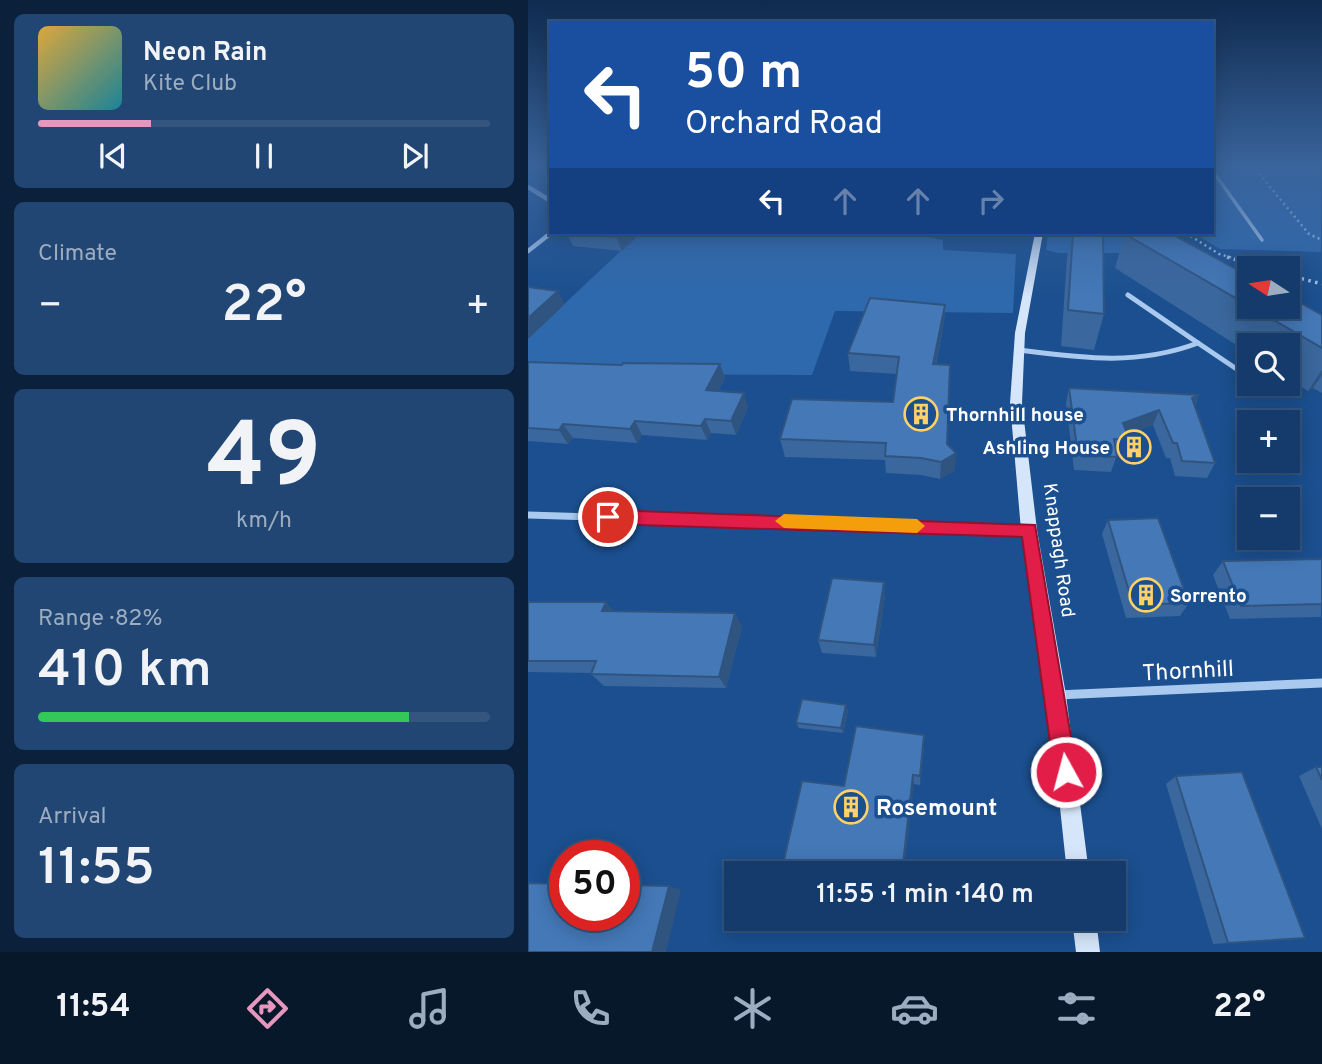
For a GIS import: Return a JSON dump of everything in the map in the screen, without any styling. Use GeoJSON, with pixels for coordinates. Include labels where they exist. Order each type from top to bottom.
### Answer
{"type":"FeatureCollection","features":[{"type":"Feature","properties":{"kind":"main road","name":"Knappagh Road"},"geometry":{"type":"LineString","coordinates":[[1039,235],[1019,350],[1016,402],[1029,530],[1057,695],[1078,861]]}},
{"type":"Feature","properties":{"kind":"main road"},"geometry":{"type":"LineString","coordinates":[[1085,931],[1088,952]]}},
{"type":"Feature","properties":{"kind":"street"},"geometry":{"type":"LineString","coordinates":[[528,251],[549,235]]}},
{"type":"Feature","properties":{"kind":"street"},"geometry":{"type":"LineString","coordinates":[[1128,295],[1237,369]]}},
{"type":"Feature","properties":{"kind":"street"},"geometry":{"type":"LineString","coordinates":[[1019,350],[1113,360],[1150,360],[1198,343]]}},
{"type":"Feature","properties":{"kind":"street"},"geometry":{"type":"LineString","coordinates":[[528,515],[1029,530]]}},
{"type":"Feature","properties":{"kind":"street","name":"Thornhill"},"geometry":{"type":"LineString","coordinates":[[1057,695],[1321,683]]}},
{"type":"Feature","properties":{"kind":"lane"},"geometry":{"type":"LineString","coordinates":[[1240,209],[1262,240]]}},
{"type":"Feature","properties":{"kind":"path"},"geometry":{"type":"LineString","coordinates":[[1289,209],[1309,234],[1321,240]]}},
{"type":"Feature","properties":{"kind":"path"},"geometry":{"type":"LineString","coordinates":[[1188,235],[1219,254],[1237,260]]}},
{"type":"Feature","properties":{"kind":"path"},"geometry":{"type":"LineString","coordinates":[[1300,278],[1321,284]]}},
{"type":"Feature","properties":{"kind":"shaded area"},"geometry":{"type":"Polygon","coordinates":[[[1214,209],[1321,209],[1321,252],[1220,249],[1196,235],[1214,235],[1214,209]]]}},
{"type":"Feature","properties":{"kind":"shaded area"},"geometry":{"type":"Polygon","coordinates":[[[638,235],[917,235],[943,240],[943,250],[1016,254],[1013,313],[835,311],[812,375],[528,374],[528,338],[638,235]]]}},
{"type":"Feature","properties":{"kind":"shaded area"},"geometry":{"type":"Polygon","coordinates":[[[1048,235],[1138,235],[1237,297],[1237,301],[1153,253],[1059,253],[1046,250],[1048,235]]]}},
{"type":"Feature","properties":{"kind":"shaded area"},"geometry":{"type":"Polygon","coordinates":[[[1268,319],[1295,333],[1293,333],[1268,319]]]}},
{"type":"Feature","properties":{"kind":"building"},"geometry":{"type":"Polygon","coordinates":[[[1073,235],[1103,235],[1104,314],[1068,310],[1073,235]]]}},
{"type":"Feature","properties":{"kind":"building"},"geometry":{"type":"Polygon","coordinates":[[[1127,235],[1174,235],[1237,269],[1237,299],[1127,235]]]}},
{"type":"Feature","properties":{"kind":"building"},"geometry":{"type":"Polygon","coordinates":[[[528,287],[558,291],[528,318],[528,287]]]}},
{"type":"Feature","properties":{"kind":"building"},"geometry":{"type":"Polygon","coordinates":[[[870,298],[945,305],[933,364],[950,365],[947,444],[956,453],[941,462],[885,456],[886,443],[780,439],[792,399],[893,402],[899,357],[848,353],[870,298]]]}},
{"type":"Feature","properties":{"kind":"building"},"geometry":{"type":"Polygon","coordinates":[[[1300,303],[1322,315],[1322,348],[1272,319],[1300,319],[1300,303]]]}},
{"type":"Feature","properties":{"kind":"building"},"geometry":{"type":"Polygon","coordinates":[[[528,362],[720,364],[706,390],[744,393],[731,421],[705,419],[701,426],[635,421],[630,429],[563,424],[559,430],[528,428],[528,362]]]}},
{"type":"Feature","properties":{"kind":"building"},"geometry":{"type":"Polygon","coordinates":[[[1069,388],[1199,395],[1192,398],[1215,463],[1182,461],[1177,443],[1173,443],[1159,410],[1123,423],[1130,440],[1114,439],[1117,457],[1078,455],[1069,388]]]}},
{"type":"Feature","properties":{"kind":"building"},"geometry":{"type":"Polygon","coordinates":[[[1158,518],[1189,603],[1133,605],[1108,520],[1158,518]]]}},
{"type":"Feature","properties":{"kind":"building"},"geometry":{"type":"Polygon","coordinates":[[[1322,559],[1322,604],[1241,606],[1223,561],[1322,559]]]}},
{"type":"Feature","properties":{"kind":"building"},"geometry":{"type":"Polygon","coordinates":[[[832,578],[884,582],[874,645],[818,640],[832,578]]]}},
{"type":"Feature","properties":{"kind":"building"},"geometry":{"type":"Polygon","coordinates":[[[528,602],[606,602],[602,611],[735,613],[719,677],[591,674],[596,661],[528,661],[528,602]]]}},
{"type":"Feature","properties":{"kind":"building"},"geometry":{"type":"Polygon","coordinates":[[[802,699],[846,705],[841,728],[796,723],[802,699]]]}},
{"type":"Feature","properties":{"kind":"building","name":"Rosemount"},"geometry":{"type":"Polygon","coordinates":[[[856,726],[924,735],[920,776],[913,775],[903,861],[784,861],[802,781],[844,786],[856,726]]]}},
{"type":"Feature","properties":{"kind":"building"},"geometry":{"type":"Polygon","coordinates":[[[1316,767],[1322,767],[1322,780],[1316,767]]]}},
{"type":"Feature","properties":{"kind":"building"},"geometry":{"type":"Polygon","coordinates":[[[1242,772],[1305,938],[1228,943],[1176,776],[1242,772]]]}},
{"type":"Feature","properties":{"kind":"building"},"geometry":{"type":"Polygon","coordinates":[[[528,883],[549,884],[549,931],[640,931],[640,885],[669,886],[652,952],[528,952],[528,883]]]}},
{"type":"Feature","properties":{"kind":"slow traffic"},"geometry":{"type":"LineString","coordinates":[[784,521],[917,526]]}},
{"type":"Feature","properties":{"kind":"place","name":"Thornhill house"},"geometry":{"type":"Point","coordinates":[921,414]}},
{"type":"Feature","properties":{"kind":"place","name":"Ashling House"},"geometry":{"type":"Point","coordinates":[1134,447]}},
{"type":"Feature","properties":{"kind":"place","name":"Sorrento"},"geometry":{"type":"Point","coordinates":[1146,595]}},
{"type":"Feature","properties":{"kind":"place","name":"Rosemount"},"geometry":{"type":"Point","coordinates":[851,807]}},
{"type":"Feature","properties":{"kind":"route"},"geometry":{"type":"LineString","coordinates":[[608,517],[1029,530],[1057,695],[1066,772]]}}]}
